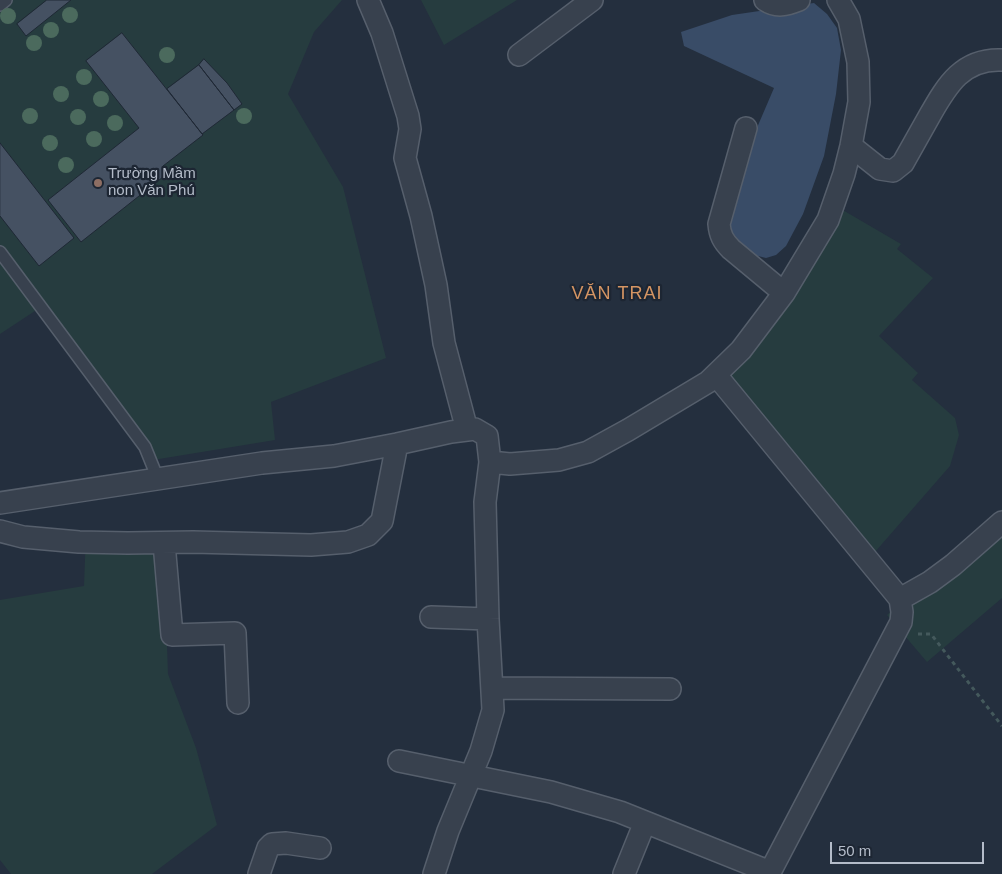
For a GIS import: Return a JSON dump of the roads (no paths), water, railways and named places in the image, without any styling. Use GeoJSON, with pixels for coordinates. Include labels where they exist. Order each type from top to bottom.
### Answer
{"type":"FeatureCollection","features":[{"type":"Feature","properties":{"kind":"street"},"geometry":{"type":"LineString","coordinates":[[368,0],[382,33],[408,116],[410,129],[405,158],[421,216],[436,285],[444,343],[468,430]]}},
{"type":"Feature","properties":{"kind":"street"},"geometry":{"type":"LineString","coordinates":[[518,55],[592,0]]}},
{"type":"Feature","properties":{"kind":"street"},"geometry":{"type":"LineString","coordinates":[[765,0],[777,6],[787,5],[799,0]]}},
{"type":"Feature","properties":{"kind":"street"},"geometry":{"type":"LineString","coordinates":[[490,462],[510,464],[559,460],[588,452],[628,430],[716,375],[741,350],[784,293],[828,220],[851,146],[859,102],[858,62],[849,19],[838,0]]}},
{"type":"Feature","properties":{"kind":"street"},"geometry":{"type":"LineString","coordinates":[[851,146],[880,169],[892,171],[903,163],[945,88],[956,76],[972,65],[989,59],[1002,60]]}},
{"type":"Feature","properties":{"kind":"street"},"geometry":{"type":"LineString","coordinates":[[746,128],[719,224],[720,234],[731,249],[784,293]]}},
{"type":"Feature","properties":{"kind":"street"},"geometry":{"type":"LineString","coordinates":[[399,761],[551,792],[620,812],[769,873],[902,622],[902,612],[900,599],[716,375]]}},
{"type":"Feature","properties":{"kind":"street"},"geometry":{"type":"LineString","coordinates":[[0,503],[262,463],[334,456],[451,432],[475,429],[487,436],[490,462],[485,502],[493,710],[481,751],[448,831],[435,874]]}},
{"type":"Feature","properties":{"kind":"street"},"geometry":{"type":"LineString","coordinates":[[0,532],[24,537],[79,542],[193,542],[311,546],[348,542],[368,535],[382,521],[397,444]]}},
{"type":"Feature","properties":{"kind":"street"},"geometry":{"type":"LineString","coordinates":[[900,599],[930,582],[953,565],[1002,522]]}},
{"type":"Feature","properties":{"kind":"street"},"geometry":{"type":"LineString","coordinates":[[164,543],[172,635],[235,633],[238,703]]}},
{"type":"Feature","properties":{"kind":"street"},"geometry":{"type":"LineString","coordinates":[[431,617],[488,619]]}},
{"type":"Feature","properties":{"kind":"street"},"geometry":{"type":"LineString","coordinates":[[492,688],[670,689]]}},
{"type":"Feature","properties":{"kind":"street"},"geometry":{"type":"LineString","coordinates":[[624,874],[645,822]]}},
{"type":"Feature","properties":{"kind":"street"},"geometry":{"type":"LineString","coordinates":[[259,874],[268,848],[272,844],[286,843],[320,848]]}},
{"type":"Feature","properties":{"kind":"lane"},"geometry":{"type":"LineString","coordinates":[[0,5],[6,0]]}},
{"type":"Feature","properties":{"kind":"lane"},"geometry":{"type":"LineString","coordinates":[[0,252],[145,447],[158,479]]}},
{"type":"Feature","properties":{"kind":"water"},"geometry":{"type":"Polygon","coordinates":[[[814,3],[827,14],[837,28],[841,50],[836,94],[824,156],[803,214],[786,246],[776,255],[766,258],[754,255],[728,230],[747,151],[774,88],[684,46],[681,32],[732,15],[814,3]]]}},
{"type":"Feature","properties":{"kind":"place","name":"Trường Mầm non Văn Phú"},"geometry":{"type":"Point","coordinates":[98,183]}},
{"type":"Feature","properties":{"kind":"district","name":"VĂN TRAI"},"geometry":{"type":"Point","coordinates":[617,294]}}]}
